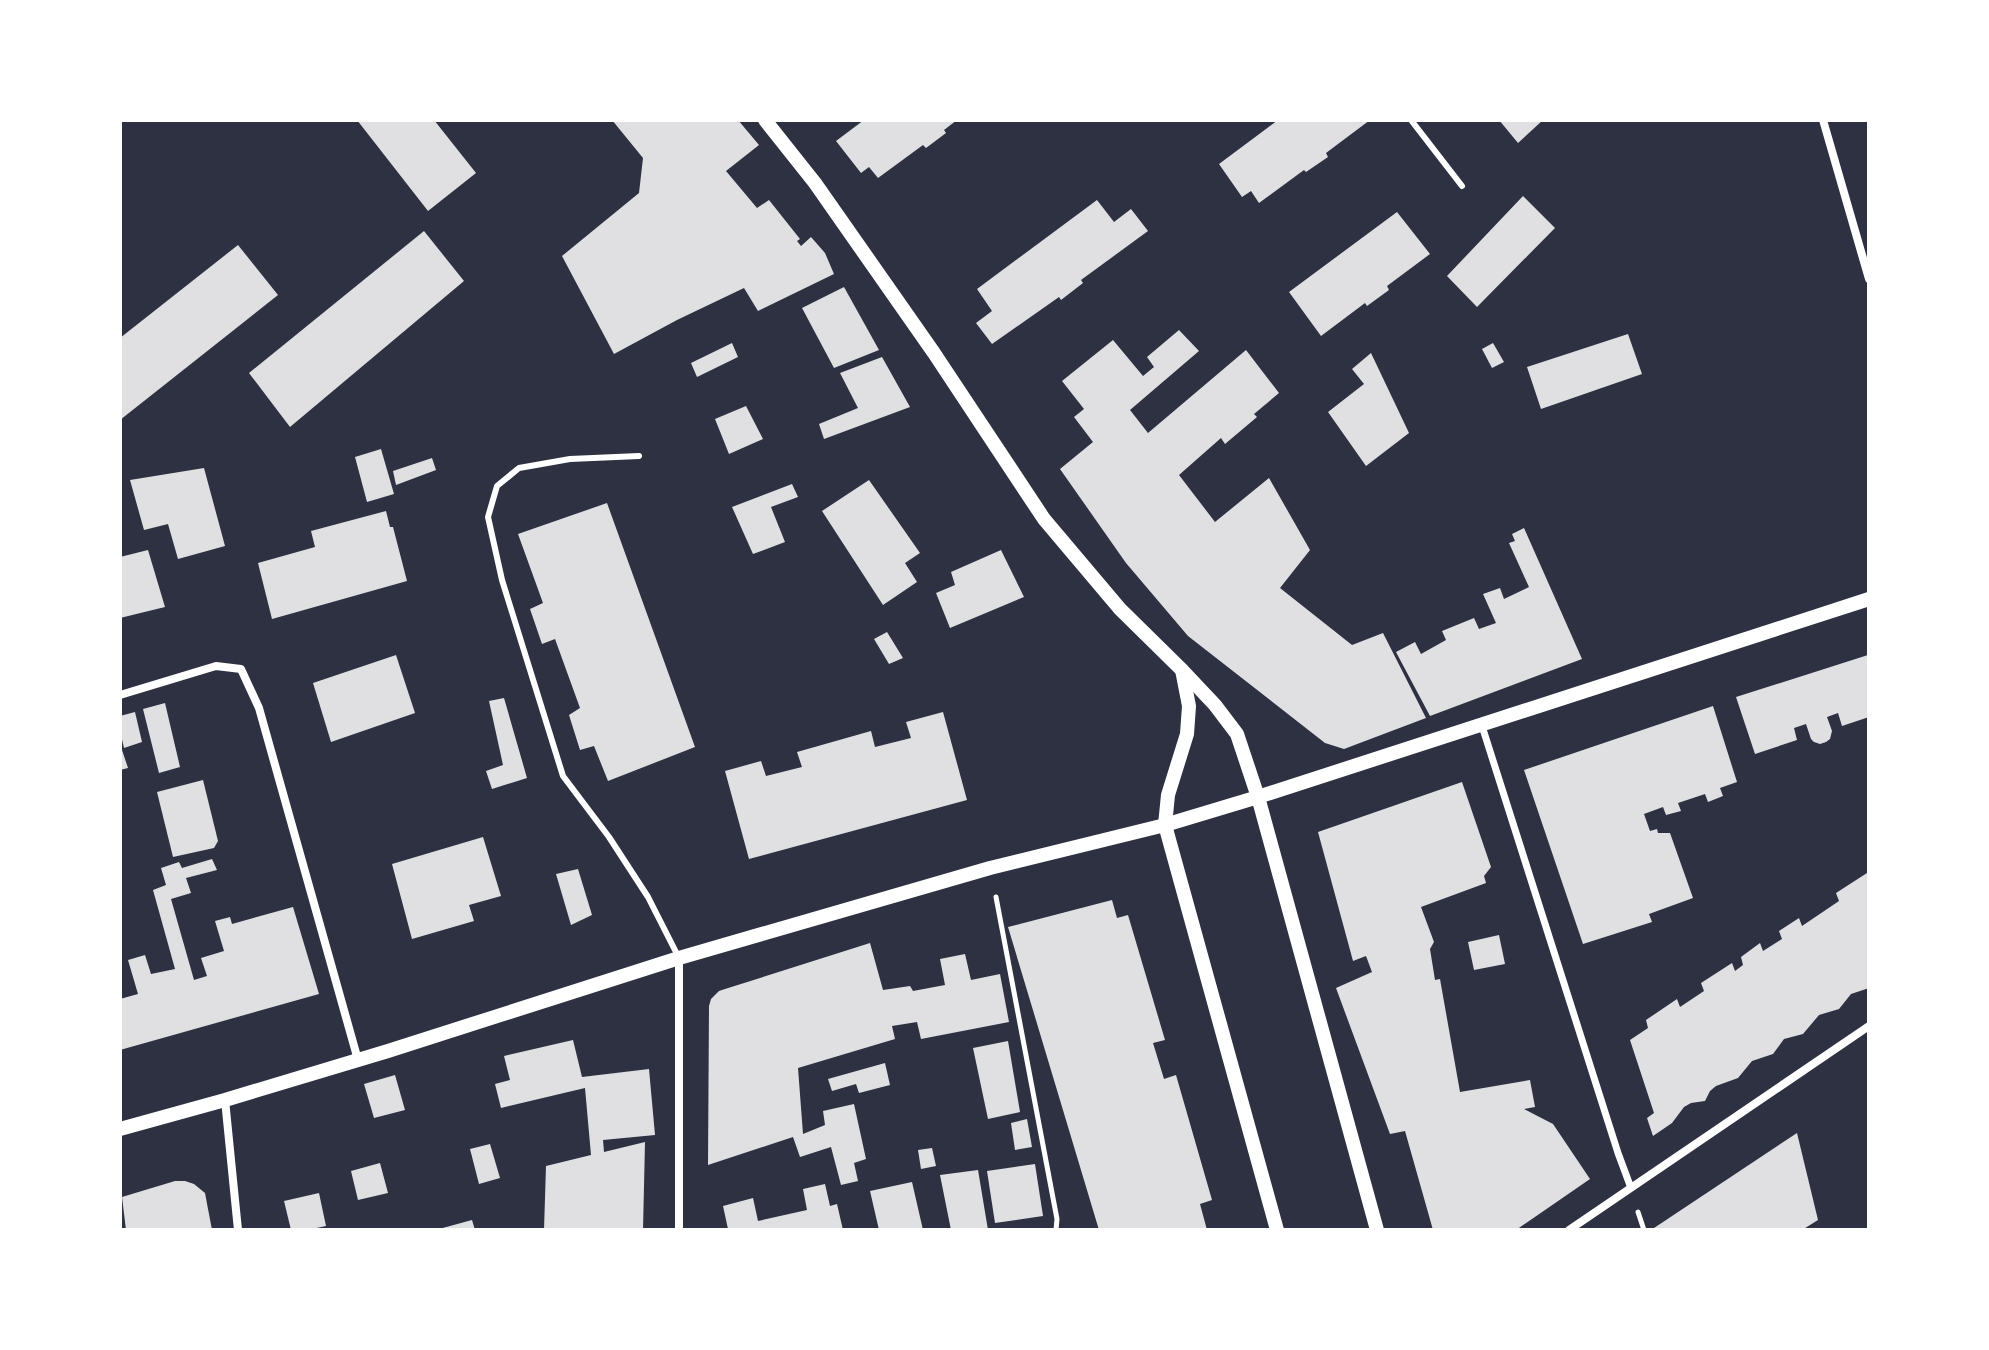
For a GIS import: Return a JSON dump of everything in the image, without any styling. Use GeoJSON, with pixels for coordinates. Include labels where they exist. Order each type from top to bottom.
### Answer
{"type":"FeatureCollection","features":[{"type":"Feature","properties":{"kind":"street"},"geometry":{"type":"LineString","coordinates":[[765,120],[815,183],[925,340],[1044,519],[1120,609],[1215,705],[1237,734],[1258,797],[1377,1230]]}},
{"type":"Feature","properties":{"kind":"street"},"geometry":{"type":"LineString","coordinates":[[1823,120],[1869,279]]}},
{"type":"Feature","properties":{"kind":"street"},"geometry":{"type":"LineString","coordinates":[[120,1129],[358,1060],[679,958],[990,868],[1165,825],[1258,797],[1869,599]]}},
{"type":"Feature","properties":{"kind":"street"},"geometry":{"type":"LineString","coordinates":[[120,695],[216,666],[241,669],[259,708],[358,1060]]}},
{"type":"Feature","properties":{"kind":"street"},"geometry":{"type":"LineString","coordinates":[[1182,670],[1189,706],[1187,734],[1168,795],[1165,825],[1277,1230]]}},
{"type":"Feature","properties":{"kind":"street"},"geometry":{"type":"LineString","coordinates":[[1481,724],[1631,1188]]}},
{"type":"Feature","properties":{"kind":"street"},"geometry":{"type":"LineString","coordinates":[[679,958],[679,1230]]}},
{"type":"Feature","properties":{"kind":"street"},"geometry":{"type":"LineString","coordinates":[[1569,1230],[1869,1026]]}},
{"type":"Feature","properties":{"kind":"street"},"geometry":{"type":"LineString","coordinates":[[225,1100],[238,1230]]}},
{"type":"Feature","properties":{"kind":"lane"},"geometry":{"type":"LineString","coordinates":[[1411,120],[1462,186]]}},
{"type":"Feature","properties":{"kind":"lane"},"geometry":{"type":"LineString","coordinates":[[639,456],[570,459],[519,468],[497,486],[488,517],[502,580],[563,776],[609,837],[648,897],[679,958]]}},
{"type":"Feature","properties":{"kind":"path"},"geometry":{"type":"LineString","coordinates":[[990,868],[1057,1219],[1056,1230]]}},
{"type":"Feature","properties":{"kind":"building"},"geometry":{"type":"Polygon","coordinates":[[[357,120],[434,120],[476,173],[428,211],[357,120]]]}},
{"type":"Feature","properties":{"kind":"building"},"geometry":{"type":"Polygon","coordinates":[[[612,120],[738,120],[759,145],[726,171],[757,208],[769,200],[800,239],[797,241],[801,246],[811,237],[825,253],[834,274],[758,311],[744,288],[614,354],[562,256],[639,193],[643,158],[612,120]]]}},
{"type":"Feature","properties":{"kind":"building"},"geometry":{"type":"Polygon","coordinates":[[[864,120],[957,120],[926,148],[923,145],[878,178],[869,167],[861,173],[836,141],[864,120]]]}},
{"type":"Feature","properties":{"kind":"building"},"geometry":{"type":"Polygon","coordinates":[[[1278,120],[1370,120],[1326,153],[1328,157],[1306,172],[1304,170],[1259,203],[1251,191],[1242,197],[1219,164],[1278,120]]]}},
{"type":"Feature","properties":{"kind":"building"},"geometry":{"type":"Polygon","coordinates":[[[1499,120],[1543,120],[1518,143],[1499,120]]]}},
{"type":"Feature","properties":{"kind":"building"},"geometry":{"type":"Polygon","coordinates":[[[1523,196],[1555,228],[1477,307],[1447,276],[1523,196]]]}},
{"type":"Feature","properties":{"kind":"building"},"geometry":{"type":"Polygon","coordinates":[[[1097,200],[1114,222],[1131,209],[1148,231],[1081,280],[1083,283],[1061,300],[1059,297],[992,344],[976,323],[992,311],[977,289],[1097,200]]]}},
{"type":"Feature","properties":{"kind":"building"},"geometry":{"type":"Polygon","coordinates":[[[1397,212],[1430,254],[1387,286],[1389,290],[1367,306],[1365,303],[1321,336],[1289,292],[1397,212]]]}},
{"type":"Feature","properties":{"kind":"building"},"geometry":{"type":"Polygon","coordinates":[[[424,231],[464,281],[290,427],[249,373],[424,231]]]}},
{"type":"Feature","properties":{"kind":"building"},"geometry":{"type":"Polygon","coordinates":[[[238,245],[278,295],[120,420],[120,338],[238,245]]]}},
{"type":"Feature","properties":{"kind":"building"},"geometry":{"type":"Polygon","coordinates":[[[844,287],[879,350],[834,368],[802,308],[844,287]]]}},
{"type":"Feature","properties":{"kind":"building"},"geometry":{"type":"Polygon","coordinates":[[[1179,330],[1199,351],[1130,410],[1148,433],[1246,350],[1279,393],[1225,444],[1221,438],[1179,475],[1215,522],[1269,478],[1310,550],[1280,588],[1352,645],[1383,633],[1426,718],[1344,749],[1325,743],[1188,636],[1126,563],[1060,469],[1093,442],[1074,417],[1084,409],[1062,381],[1113,340],[1143,376],[1154,367],[1147,357],[1179,330]]]}},
{"type":"Feature","properties":{"kind":"building"},"geometry":{"type":"Polygon","coordinates":[[[1628,334],[1642,374],[1541,409],[1527,367],[1628,334]]]}},
{"type":"Feature","properties":{"kind":"building"},"geometry":{"type":"Polygon","coordinates":[[[732,343],[738,357],[697,377],[691,363],[732,343]]]}},
{"type":"Feature","properties":{"kind":"building"},"geometry":{"type":"Polygon","coordinates":[[[1493,343],[1504,362],[1492,368],[1482,349],[1493,343]]]}},
{"type":"Feature","properties":{"kind":"building"},"geometry":{"type":"Polygon","coordinates":[[[1371,353],[1409,433],[1366,466],[1328,412],[1364,384],[1352,369],[1371,353]]]}},
{"type":"Feature","properties":{"kind":"building"},"geometry":{"type":"Polygon","coordinates":[[[882,357],[910,407],[824,439],[819,424],[858,408],[840,373],[882,357]]]}},
{"type":"Feature","properties":{"kind":"building"},"geometry":{"type":"Polygon","coordinates":[[[746,406],[763,439],[729,454],[715,419],[746,406]]]}},
{"type":"Feature","properties":{"kind":"building"},"geometry":{"type":"Polygon","coordinates":[[[381,449],[394,494],[367,502],[355,457],[381,449]]]}},
{"type":"Feature","properties":{"kind":"building"},"geometry":{"type":"Polygon","coordinates":[[[432,458],[436,470],[396,485],[393,471],[432,458]]]}},
{"type":"Feature","properties":{"kind":"building"},"geometry":{"type":"Polygon","coordinates":[[[204,468],[225,546],[178,559],[168,524],[144,530],[130,480],[204,468]]]}},
{"type":"Feature","properties":{"kind":"building"},"geometry":{"type":"Polygon","coordinates":[[[869,480],[920,553],[905,563],[917,582],[883,605],[822,511],[869,480]]]}},
{"type":"Feature","properties":{"kind":"building"},"geometry":{"type":"Polygon","coordinates":[[[792,484],[798,497],[771,507],[785,542],[753,554],[732,507],[792,484]]]}},
{"type":"Feature","properties":{"kind":"building"},"geometry":{"type":"Polygon","coordinates":[[[607,503],[695,747],[608,781],[594,746],[580,750],[569,715],[580,708],[555,639],[542,644],[530,609],[543,603],[518,534],[607,503]]]}},
{"type":"Feature","properties":{"kind":"building"},"geometry":{"type":"Polygon","coordinates":[[[386,511],[407,581],[272,619],[258,563],[315,547],[311,531],[386,511]]]}},
{"type":"Feature","properties":{"kind":"building"},"geometry":{"type":"Polygon","coordinates":[[[1524,528],[1582,659],[1430,716],[1396,652],[1415,642],[1421,654],[1446,640],[1442,631],[1474,618],[1479,629],[1496,623],[1483,594],[1500,588],[1504,599],[1529,587],[1509,543],[1515,541],[1512,534],[1524,528]]]}},
{"type":"Feature","properties":{"kind":"building"},"geometry":{"type":"Polygon","coordinates":[[[148,550],[165,607],[120,618],[120,557],[148,550]]]}},
{"type":"Feature","properties":{"kind":"building"},"geometry":{"type":"Polygon","coordinates":[[[1001,550],[1024,597],[950,628],[936,593],[955,585],[951,572],[1001,550]]]}},
{"type":"Feature","properties":{"kind":"building"},"geometry":{"type":"Polygon","coordinates":[[[887,632],[903,658],[889,664],[874,639],[887,632]]]}},
{"type":"Feature","properties":{"kind":"building"},"geometry":{"type":"Polygon","coordinates":[[[396,655],[415,713],[331,742],[313,683],[396,655]]]}},
{"type":"Feature","properties":{"kind":"building"},"geometry":{"type":"Polygon","coordinates":[[[1868,655],[1869,717],[1842,726],[1838,713],[1827,717],[1832,731],[1826,742],[1814,742],[1806,724],[1794,728],[1797,740],[1755,754],[1736,697],[1868,655]]]}},
{"type":"Feature","properties":{"kind":"building"},"geometry":{"type":"Polygon","coordinates":[[[504,698],[527,778],[492,789],[486,771],[503,765],[489,701],[504,698]]]}},
{"type":"Feature","properties":{"kind":"building"},"geometry":{"type":"Polygon","coordinates":[[[165,703],[180,767],[159,773],[143,709],[165,703]]]}},
{"type":"Feature","properties":{"kind":"building"},"geometry":{"type":"Polygon","coordinates":[[[1713,706],[1737,782],[1720,788],[1723,796],[1708,802],[1705,794],[1678,803],[1681,811],[1666,815],[1663,807],[1644,814],[1650,831],[1657,829],[1658,833],[1670,833],[1693,898],[1649,914],[1652,922],[1583,944],[1524,770],[1713,706]]]}},
{"type":"Feature","properties":{"kind":"building"},"geometry":{"type":"Polygon","coordinates":[[[135,712],[142,742],[124,748],[120,716],[135,712]]]}},
{"type":"Feature","properties":{"kind":"building"},"geometry":{"type":"Polygon","coordinates":[[[943,712],[967,800],[749,859],[725,771],[761,761],[766,776],[802,767],[797,752],[871,731],[875,747],[911,738],[906,722],[943,712]]]}},
{"type":"Feature","properties":{"kind":"building"},"geometry":{"type":"Polygon","coordinates":[[[120,744],[128,768],[120,770],[120,744]]]}},
{"type":"Feature","properties":{"kind":"building"},"geometry":{"type":"Polygon","coordinates":[[[203,780],[218,841],[214,848],[173,857],[157,792],[203,780]]]}},
{"type":"Feature","properties":{"kind":"building"},"geometry":{"type":"Polygon","coordinates":[[[1462,782],[1491,867],[1484,876],[1486,883],[1421,907],[1434,942],[1430,949],[1435,980],[1440,979],[1460,1092],[1530,1080],[1535,1107],[1524,1109],[1553,1124],[1590,1179],[1516,1230],[1433,1230],[1405,1131],[1390,1134],[1336,988],[1372,972],[1366,956],[1353,961],[1318,832],[1462,782]]]}},
{"type":"Feature","properties":{"kind":"building"},"geometry":{"type":"Polygon","coordinates":[[[483,837],[501,896],[469,905],[474,921],[412,939],[392,864],[483,837]]]}},
{"type":"Feature","properties":{"kind":"building"},"geometry":{"type":"Polygon","coordinates":[[[212,859],[217,870],[186,878],[191,893],[171,899],[194,980],[207,976],[201,958],[224,951],[215,921],[230,917],[232,924],[293,907],[319,994],[120,1050],[120,999],[138,994],[128,960],[145,955],[151,974],[175,969],[153,890],[166,885],[161,868],[179,862],[182,868],[212,859]]]}},
{"type":"Feature","properties":{"kind":"building"},"geometry":{"type":"Polygon","coordinates":[[[578,869],[592,915],[571,925],[556,874],[578,869]]]}},
{"type":"Feature","properties":{"kind":"building"},"geometry":{"type":"Polygon","coordinates":[[[1867,873],[1869,988],[1851,994],[1839,1009],[1819,1015],[1803,1034],[1784,1039],[1773,1054],[1752,1061],[1738,1078],[1710,1091],[1705,1101],[1684,1107],[1672,1123],[1653,1136],[1647,1118],[1654,1113],[1630,1040],[1648,1028],[1646,1020],[1677,999],[1680,1007],[1704,991],[1701,983],[1732,963],[1735,971],[1743,965],[1741,957],[1760,943],[1763,951],[1782,939],[1779,931],[1799,918],[1802,926],[1839,901],[1836,893],[1867,873]]]}},
{"type":"Feature","properties":{"kind":"building"},"geometry":{"type":"Polygon","coordinates":[[[1112,900],[1117,918],[1128,915],[1165,1040],[1153,1043],[1164,1079],[1176,1075],[1212,1200],[1200,1204],[1207,1230],[1099,1230],[1008,927],[1112,900]]]}},
{"type":"Feature","properties":{"kind":"building"},"geometry":{"type":"Polygon","coordinates":[[[1499,935],[1505,964],[1474,970],[1468,942],[1499,935]]]}},
{"type":"Feature","properties":{"kind":"building"},"geometry":{"type":"Polygon","coordinates":[[[870,943],[883,990],[910,986],[913,991],[945,985],[940,959],[965,954],[971,980],[1000,974],[1009,1022],[921,1039],[917,1022],[892,1026],[895,1039],[798,1068],[803,1134],[825,1125],[823,1111],[854,1104],[866,1159],[854,1163],[858,1181],[841,1185],[831,1147],[800,1157],[793,1137],[708,1165],[711,999],[719,991],[870,943]]]}},
{"type":"Feature","properties":{"kind":"building"},"geometry":{"type":"Polygon","coordinates":[[[573,1040],[582,1077],[649,1069],[655,1135],[603,1140],[604,1152],[645,1142],[643,1230],[544,1230],[546,1166],[591,1155],[585,1088],[501,1108],[495,1084],[510,1080],[504,1056],[573,1040]]]}},
{"type":"Feature","properties":{"kind":"building"},"geometry":{"type":"Polygon","coordinates":[[[1008,1041],[1020,1112],[988,1119],[973,1048],[1008,1041]]]}},
{"type":"Feature","properties":{"kind":"building"},"geometry":{"type":"Polygon","coordinates":[[[885,1063],[890,1085],[859,1093],[856,1084],[832,1091],[828,1079],[885,1063]]]}},
{"type":"Feature","properties":{"kind":"building"},"geometry":{"type":"Polygon","coordinates":[[[395,1075],[405,1110],[374,1118],[364,1084],[395,1075]]]}},
{"type":"Feature","properties":{"kind":"building"},"geometry":{"type":"Polygon","coordinates":[[[1027,1119],[1032,1147],[1015,1150],[1011,1123],[1027,1119]]]}},
{"type":"Feature","properties":{"kind":"building"},"geometry":{"type":"Polygon","coordinates":[[[1797,1133],[1818,1220],[1802,1230],[1651,1230],[1797,1133]]]}},
{"type":"Feature","properties":{"kind":"building"},"geometry":{"type":"Polygon","coordinates":[[[490,1144],[500,1178],[479,1184],[470,1149],[490,1144]]]}},
{"type":"Feature","properties":{"kind":"building"},"geometry":{"type":"Polygon","coordinates":[[[932,1148],[936,1166],[921,1169],[918,1150],[932,1148]]]}},
{"type":"Feature","properties":{"kind":"building"},"geometry":{"type":"Polygon","coordinates":[[[380,1163],[388,1193],[358,1200],[351,1171],[380,1163]]]}},
{"type":"Feature","properties":{"kind":"building"},"geometry":{"type":"Polygon","coordinates":[[[1035,1164],[1043,1216],[995,1223],[987,1171],[1035,1164]]]}},
{"type":"Feature","properties":{"kind":"building"},"geometry":{"type":"Polygon","coordinates":[[[978,1170],[988,1230],[951,1230],[940,1175],[978,1170]]]}},
{"type":"Feature","properties":{"kind":"building"},"geometry":{"type":"Polygon","coordinates":[[[175,1181],[194,1184],[205,1193],[212,1230],[126,1230],[122,1197],[175,1181]]]}},
{"type":"Feature","properties":{"kind":"building"},"geometry":{"type":"Polygon","coordinates":[[[912,1182],[923,1230],[879,1230],[870,1191],[912,1182]]]}},
{"type":"Feature","properties":{"kind":"building"},"geometry":{"type":"Polygon","coordinates":[[[825,1184],[830,1206],[837,1204],[843,1230],[728,1229],[723,1206],[753,1198],[758,1221],[807,1210],[803,1189],[825,1184]]]}},
{"type":"Feature","properties":{"kind":"building"},"geometry":{"type":"Polygon","coordinates":[[[319,1193],[326,1226],[291,1230],[284,1201],[319,1193]]]}},
{"type":"Feature","properties":{"kind":"building"},"geometry":{"type":"Polygon","coordinates":[[[472,1220],[475,1230],[439,1230],[439,1229],[472,1220]]]}}]}
